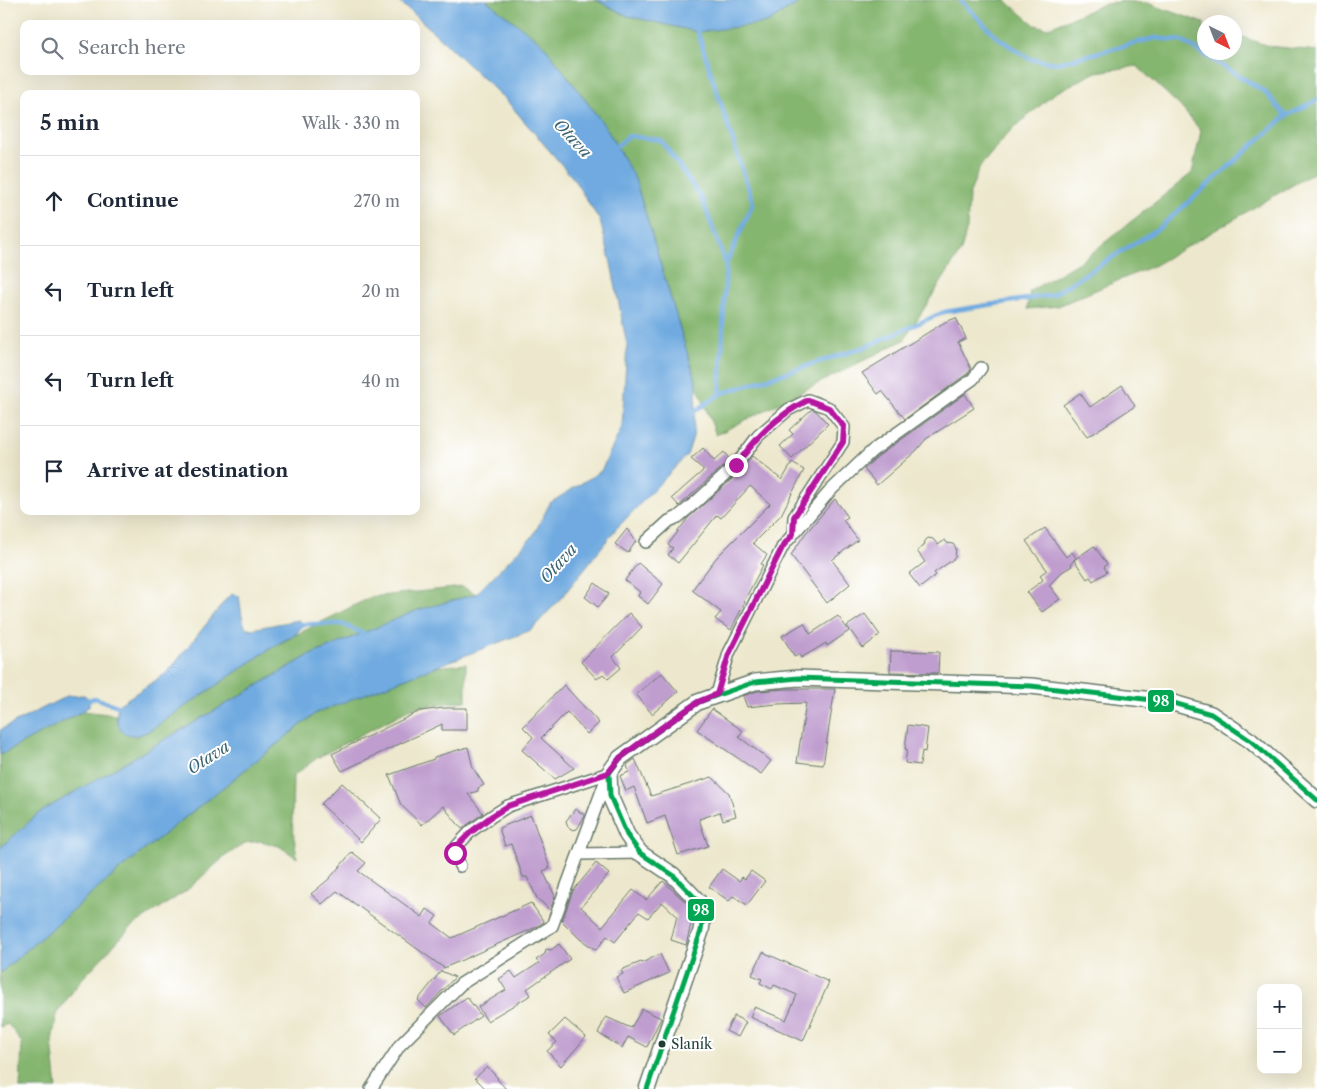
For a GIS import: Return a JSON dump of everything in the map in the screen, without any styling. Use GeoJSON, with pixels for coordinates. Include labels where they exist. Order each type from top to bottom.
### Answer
{"type":"FeatureCollection","features":[{"type":"Feature","properties":{"kind":"street"},"geometry":{"type":"LineString","coordinates":[[717,694],[729,654],[783,546],[830,491],[872,451],[973,380],[981,368]]}},
{"type":"Feature","properties":{"kind":"street"},"geometry":{"type":"LineString","coordinates":[[646,542],[669,521],[678,517],[736,465],[758,436],[788,410],[808,400],[829,408],[844,427],[843,442],[794,517],[793,534]]}},
{"type":"Feature","properties":{"kind":"street"},"geometry":{"type":"LineString","coordinates":[[371,1089],[400,1046],[462,984],[552,926],[608,773],[620,758],[698,702],[755,682],[798,678],[1030,686],[1170,702],[1211,714],[1251,741],[1317,800]]}},
{"type":"Feature","properties":{"kind":"street"},"geometry":{"type":"LineString","coordinates":[[608,773],[610,796],[616,814],[627,835],[640,853],[673,875],[698,901],[703,916],[701,931],[647,1089]]}},
{"type":"Feature","properties":{"kind":"street"},"geometry":{"type":"LineString","coordinates":[[460,866],[455,853],[457,846],[471,832],[492,816],[508,806],[608,773]]}},
{"type":"Feature","properties":{"kind":"street"},"geometry":{"type":"LineString","coordinates":[[578,854],[640,853]]}},
{"type":"Feature","properties":{"kind":"green space"},"geometry":{"type":"Polygon","coordinates":[[[486,0],[596,0],[628,16],[767,23],[803,0],[1005,0],[1035,25],[1047,28],[1102,5],[1121,1],[1147,3],[1197,21],[1197,60],[1242,60],[1242,37],[1268,46],[1317,51],[1317,171],[1155,265],[1058,306],[1027,309],[1030,291],[1084,259],[1192,173],[1201,131],[1180,106],[1137,66],[1096,72],[1055,93],[1008,133],[979,168],[969,196],[967,228],[961,251],[904,340],[716,435],[697,385],[635,179],[605,126],[543,45],[486,0]]]}},
{"type":"Feature","properties":{"kind":"green space"},"geometry":{"type":"Polygon","coordinates":[[[463,587],[476,594],[418,610],[308,656],[39,813],[0,848],[0,755],[83,711],[116,715],[118,725],[149,731],[276,645],[371,597],[463,587]]]}},
{"type":"Feature","properties":{"kind":"green space"},"geometry":{"type":"Polygon","coordinates":[[[466,664],[466,701],[414,707],[317,758],[293,776],[292,822],[297,858],[279,846],[261,841],[245,843],[224,857],[186,891],[132,926],[81,980],[57,1013],[52,1041],[57,1089],[20,1089],[22,1043],[8,1024],[0,1027],[0,973],[123,867],[316,713],[435,667],[466,664]]]}},
{"type":"Feature","properties":{"kind":"water","name":"Otava"},"geometry":{"type":"Polygon","coordinates":[[[396,0],[486,0],[543,44],[605,126],[635,179],[697,385],[693,437],[687,455],[616,529],[562,597],[531,630],[316,713],[123,867],[0,973],[0,848],[39,813],[308,656],[418,610],[476,594],[533,536],[550,503],[601,471],[622,427],[627,345],[611,263],[600,221],[573,178],[506,100],[412,12],[396,0]]]}},
{"type":"Feature","properties":{"kind":"water"},"geometry":{"type":"Polygon","coordinates":[[[596,0],[803,0],[767,23],[698,32],[628,16],[596,0]]]}},
{"type":"Feature","properties":{"kind":"water"},"geometry":{"type":"Polygon","coordinates":[[[233,594],[239,596],[245,627],[252,629],[298,620],[304,624],[296,634],[276,645],[149,731],[136,736],[123,733],[117,720],[118,705],[168,672],[228,597],[233,594]]]}},
{"type":"Feature","properties":{"kind":"water"},"geometry":{"type":"Polygon","coordinates":[[[84,695],[89,699],[89,706],[83,711],[0,755],[0,730],[67,696],[84,695]]]}},
{"type":"Feature","properties":{"kind":"building"},"geometry":{"type":"Polygon","coordinates":[[[956,318],[966,338],[958,342],[971,369],[905,419],[882,391],[878,394],[862,373],[945,322],[956,318]]]}},
{"type":"Feature","properties":{"kind":"building"},"geometry":{"type":"Polygon","coordinates":[[[1122,385],[1135,406],[1087,437],[1063,405],[1080,393],[1090,407],[1122,385]]]}},
{"type":"Feature","properties":{"kind":"building"},"geometry":{"type":"Polygon","coordinates":[[[965,394],[974,408],[926,439],[916,451],[877,485],[864,469],[877,457],[965,394]]]}},
{"type":"Feature","properties":{"kind":"building"},"geometry":{"type":"Polygon","coordinates":[[[812,409],[828,424],[792,459],[780,446],[793,434],[789,430],[812,409]]]}},
{"type":"Feature","properties":{"kind":"building"},"geometry":{"type":"Polygon","coordinates":[[[703,448],[714,461],[724,452],[730,460],[679,506],[672,498],[704,470],[691,459],[703,448]]]}},
{"type":"Feature","properties":{"kind":"building"},"geometry":{"type":"Polygon","coordinates":[[[752,456],[782,480],[792,463],[804,470],[781,515],[753,543],[767,555],[761,564],[763,565],[731,630],[715,619],[721,612],[692,590],[716,558],[770,504],[750,486],[721,518],[717,515],[678,563],[668,555],[673,548],[668,545],[688,518],[741,471],[752,456]]]}},
{"type":"Feature","properties":{"kind":"building"},"geometry":{"type":"Polygon","coordinates":[[[835,499],[848,517],[843,520],[858,540],[832,560],[850,584],[827,603],[791,555],[805,534],[835,499]]]}},
{"type":"Feature","properties":{"kind":"building"},"geometry":{"type":"Polygon","coordinates":[[[1045,528],[1066,557],[1072,552],[1076,558],[1071,564],[1072,566],[1062,572],[1049,585],[1060,599],[1042,612],[1027,592],[1043,580],[1040,575],[1047,570],[1026,541],[1045,528]]]}},
{"type":"Feature","properties":{"kind":"building"},"geometry":{"type":"Polygon","coordinates":[[[627,529],[636,541],[628,553],[615,544],[627,529]]]}},
{"type":"Feature","properties":{"kind":"building"},"geometry":{"type":"Polygon","coordinates":[[[928,538],[933,539],[938,545],[945,540],[947,543],[953,544],[956,548],[955,558],[934,573],[936,575],[920,588],[909,574],[925,562],[917,551],[924,546],[928,538]]]}},
{"type":"Feature","properties":{"kind":"building"},"geometry":{"type":"Polygon","coordinates":[[[1094,546],[1107,564],[1104,567],[1107,572],[1093,581],[1090,577],[1087,579],[1074,560],[1094,546]]]}},
{"type":"Feature","properties":{"kind":"building"},"geometry":{"type":"Polygon","coordinates":[[[638,563],[663,584],[648,604],[638,596],[640,592],[625,580],[638,563]]]}},
{"type":"Feature","properties":{"kind":"building"},"geometry":{"type":"Polygon","coordinates":[[[595,583],[609,594],[598,607],[585,597],[595,583]]]}},
{"type":"Feature","properties":{"kind":"building"},"geometry":{"type":"Polygon","coordinates":[[[629,613],[642,627],[613,657],[621,668],[608,679],[603,674],[597,679],[581,662],[629,613]]]}},
{"type":"Feature","properties":{"kind":"building"},"geometry":{"type":"Polygon","coordinates":[[[865,614],[880,635],[863,648],[847,626],[865,614]]]}},
{"type":"Feature","properties":{"kind":"building"},"geometry":{"type":"Polygon","coordinates":[[[838,616],[849,631],[827,646],[826,643],[801,658],[799,654],[795,657],[782,636],[804,623],[810,634],[838,616]]]}},
{"type":"Feature","properties":{"kind":"building"},"geometry":{"type":"Polygon","coordinates":[[[891,651],[939,652],[938,673],[890,672],[891,651]]]}},
{"type":"Feature","properties":{"kind":"building"},"geometry":{"type":"Polygon","coordinates":[[[662,673],[678,692],[652,714],[636,694],[662,673]]]}},
{"type":"Feature","properties":{"kind":"building"},"geometry":{"type":"Polygon","coordinates":[[[564,685],[599,723],[587,734],[567,712],[541,738],[574,768],[555,779],[522,750],[533,737],[523,727],[564,685]]]}},
{"type":"Feature","properties":{"kind":"building"},"geometry":{"type":"Polygon","coordinates":[[[835,689],[823,765],[797,762],[806,703],[747,707],[743,696],[757,691],[835,689]]]}},
{"type":"Feature","properties":{"kind":"building"},"geometry":{"type":"Polygon","coordinates":[[[467,708],[467,730],[442,730],[442,724],[342,771],[332,754],[420,711],[467,708]]]}},
{"type":"Feature","properties":{"kind":"building"},"geometry":{"type":"Polygon","coordinates":[[[712,709],[743,731],[739,737],[771,761],[761,774],[697,730],[712,709]]]}},
{"type":"Feature","properties":{"kind":"building"},"geometry":{"type":"Polygon","coordinates":[[[908,725],[928,728],[925,752],[922,751],[920,765],[905,763],[908,725]]]}},
{"type":"Feature","properties":{"kind":"building"},"geometry":{"type":"Polygon","coordinates":[[[468,747],[473,768],[484,785],[478,788],[478,791],[468,794],[483,813],[462,829],[443,806],[422,825],[401,805],[389,775],[434,759],[434,757],[468,747]]]}},
{"type":"Feature","properties":{"kind":"building"},"geometry":{"type":"Polygon","coordinates":[[[635,759],[651,796],[712,777],[729,793],[736,816],[723,820],[720,812],[699,819],[708,846],[678,855],[665,816],[647,823],[634,787],[626,791],[620,776],[629,772],[627,765],[635,759]]]}},
{"type":"Feature","properties":{"kind":"building"},"geometry":{"type":"Polygon","coordinates":[[[342,783],[381,819],[361,842],[321,804],[342,783]]]}},
{"type":"Feature","properties":{"kind":"building"},"geometry":{"type":"Polygon","coordinates":[[[575,809],[585,815],[577,829],[573,830],[568,827],[566,821],[575,809]]]}},
{"type":"Feature","properties":{"kind":"building"},"geometry":{"type":"Polygon","coordinates":[[[531,815],[550,868],[543,871],[555,896],[550,910],[537,898],[527,877],[523,877],[511,844],[505,846],[499,828],[531,815]]]}},
{"type":"Feature","properties":{"kind":"building"},"geometry":{"type":"Polygon","coordinates":[[[352,852],[366,863],[358,871],[422,917],[427,909],[437,916],[432,923],[452,938],[531,903],[544,922],[444,968],[337,891],[322,904],[311,894],[329,879],[352,852]]]}},
{"type":"Feature","properties":{"kind":"building"},"geometry":{"type":"Polygon","coordinates":[[[596,863],[609,874],[581,907],[602,927],[633,890],[646,900],[663,881],[690,906],[693,916],[686,945],[671,940],[677,916],[662,902],[648,918],[639,912],[615,942],[607,936],[596,950],[580,939],[562,921],[573,891],[596,863]]]}},
{"type":"Feature","properties":{"kind":"building"},"geometry":{"type":"Polygon","coordinates":[[[722,869],[739,881],[742,877],[745,879],[751,871],[765,881],[747,905],[733,896],[729,901],[709,887],[722,869]]]}},
{"type":"Feature","properties":{"kind":"building"},"geometry":{"type":"Polygon","coordinates":[[[559,944],[570,959],[527,989],[531,995],[487,1021],[478,1007],[506,990],[499,979],[511,971],[516,978],[539,963],[536,960],[545,954],[546,949],[551,950],[559,944]]]}},
{"type":"Feature","properties":{"kind":"building"},"geometry":{"type":"Polygon","coordinates":[[[763,952],[829,982],[803,1041],[750,1017],[754,1007],[786,1020],[797,995],[774,985],[772,989],[760,983],[762,979],[752,975],[763,952]]]}},
{"type":"Feature","properties":{"kind":"building"},"geometry":{"type":"Polygon","coordinates":[[[660,954],[669,973],[624,993],[616,977],[623,974],[621,970],[660,954]]]}},
{"type":"Feature","properties":{"kind":"building"},"geometry":{"type":"Polygon","coordinates":[[[441,971],[455,977],[426,1008],[418,1000],[441,971]]]}},
{"type":"Feature","properties":{"kind":"building"},"geometry":{"type":"Polygon","coordinates":[[[467,997],[481,1016],[454,1035],[440,1016],[467,997]]]}},
{"type":"Feature","properties":{"kind":"building"},"geometry":{"type":"Polygon","coordinates":[[[642,1009],[661,1018],[647,1047],[628,1037],[622,1048],[598,1033],[606,1017],[631,1028],[642,1009]]]}},
{"type":"Feature","properties":{"kind":"building"},"geometry":{"type":"Polygon","coordinates":[[[734,1016],[746,1022],[738,1037],[726,1031],[734,1016]]]}},
{"type":"Feature","properties":{"kind":"building"},"geometry":{"type":"Polygon","coordinates":[[[565,1019],[586,1037],[561,1066],[547,1051],[557,1042],[549,1035],[565,1019]]]}},
{"type":"Feature","properties":{"kind":"building"},"geometry":{"type":"Polygon","coordinates":[[[487,1067],[506,1089],[486,1089],[475,1078],[487,1067]]]}},
{"type":"Feature","properties":{"kind":"waterway"},"geometry":{"type":"LineString","coordinates":[[691,414],[720,394],[865,347],[944,312],[1052,295],[1159,228],[1286,116],[1265,92],[1182,41],[1155,38],[1057,63],[1030,59],[998,38],[960,0]]}},
{"type":"Feature","properties":{"kind":"waterway"},"geometry":{"type":"LineString","coordinates":[[696,27],[753,203],[726,264]]}},
{"type":"Feature","properties":{"kind":"waterway"},"geometry":{"type":"LineString","coordinates":[[1286,116],[1317,100]]}},
{"type":"Feature","properties":{"kind":"waterway"},"geometry":{"type":"LineString","coordinates":[[613,149],[629,136],[661,140],[702,199],[726,264],[720,394]]}},
{"type":"Feature","properties":{"kind":"waterway"},"geometry":{"type":"LineString","coordinates":[[299,627],[304,624],[342,624],[366,635]]}},
{"type":"Feature","properties":{"kind":"waterway"},"geometry":{"type":"LineString","coordinates":[[85,701],[95,698],[123,708]]}},
{"type":"Feature","properties":{"kind":"transit line","name":"98"},"geometry":{"type":"LineString","coordinates":[[647,1089],[701,931],[703,916],[698,901],[673,875],[640,853],[627,835],[610,796],[609,773],[620,758],[698,702],[755,682],[798,678],[1031,686],[1170,702],[1211,714],[1251,741],[1317,800]]}},
{"type":"Feature","properties":{"kind":"place","name":"Slaník"},"geometry":{"type":"Point","coordinates":[662,1044]}},
{"type":"Feature","properties":{"kind":"route"},"geometry":{"type":"LineString","coordinates":[[455,853],[457,846],[471,832],[508,806],[608,773],[620,758],[640,743],[698,702],[717,694],[729,654],[783,546],[793,534],[794,517],[843,442],[844,427],[829,408],[808,400],[788,410],[758,436],[736,465]]}}]}
